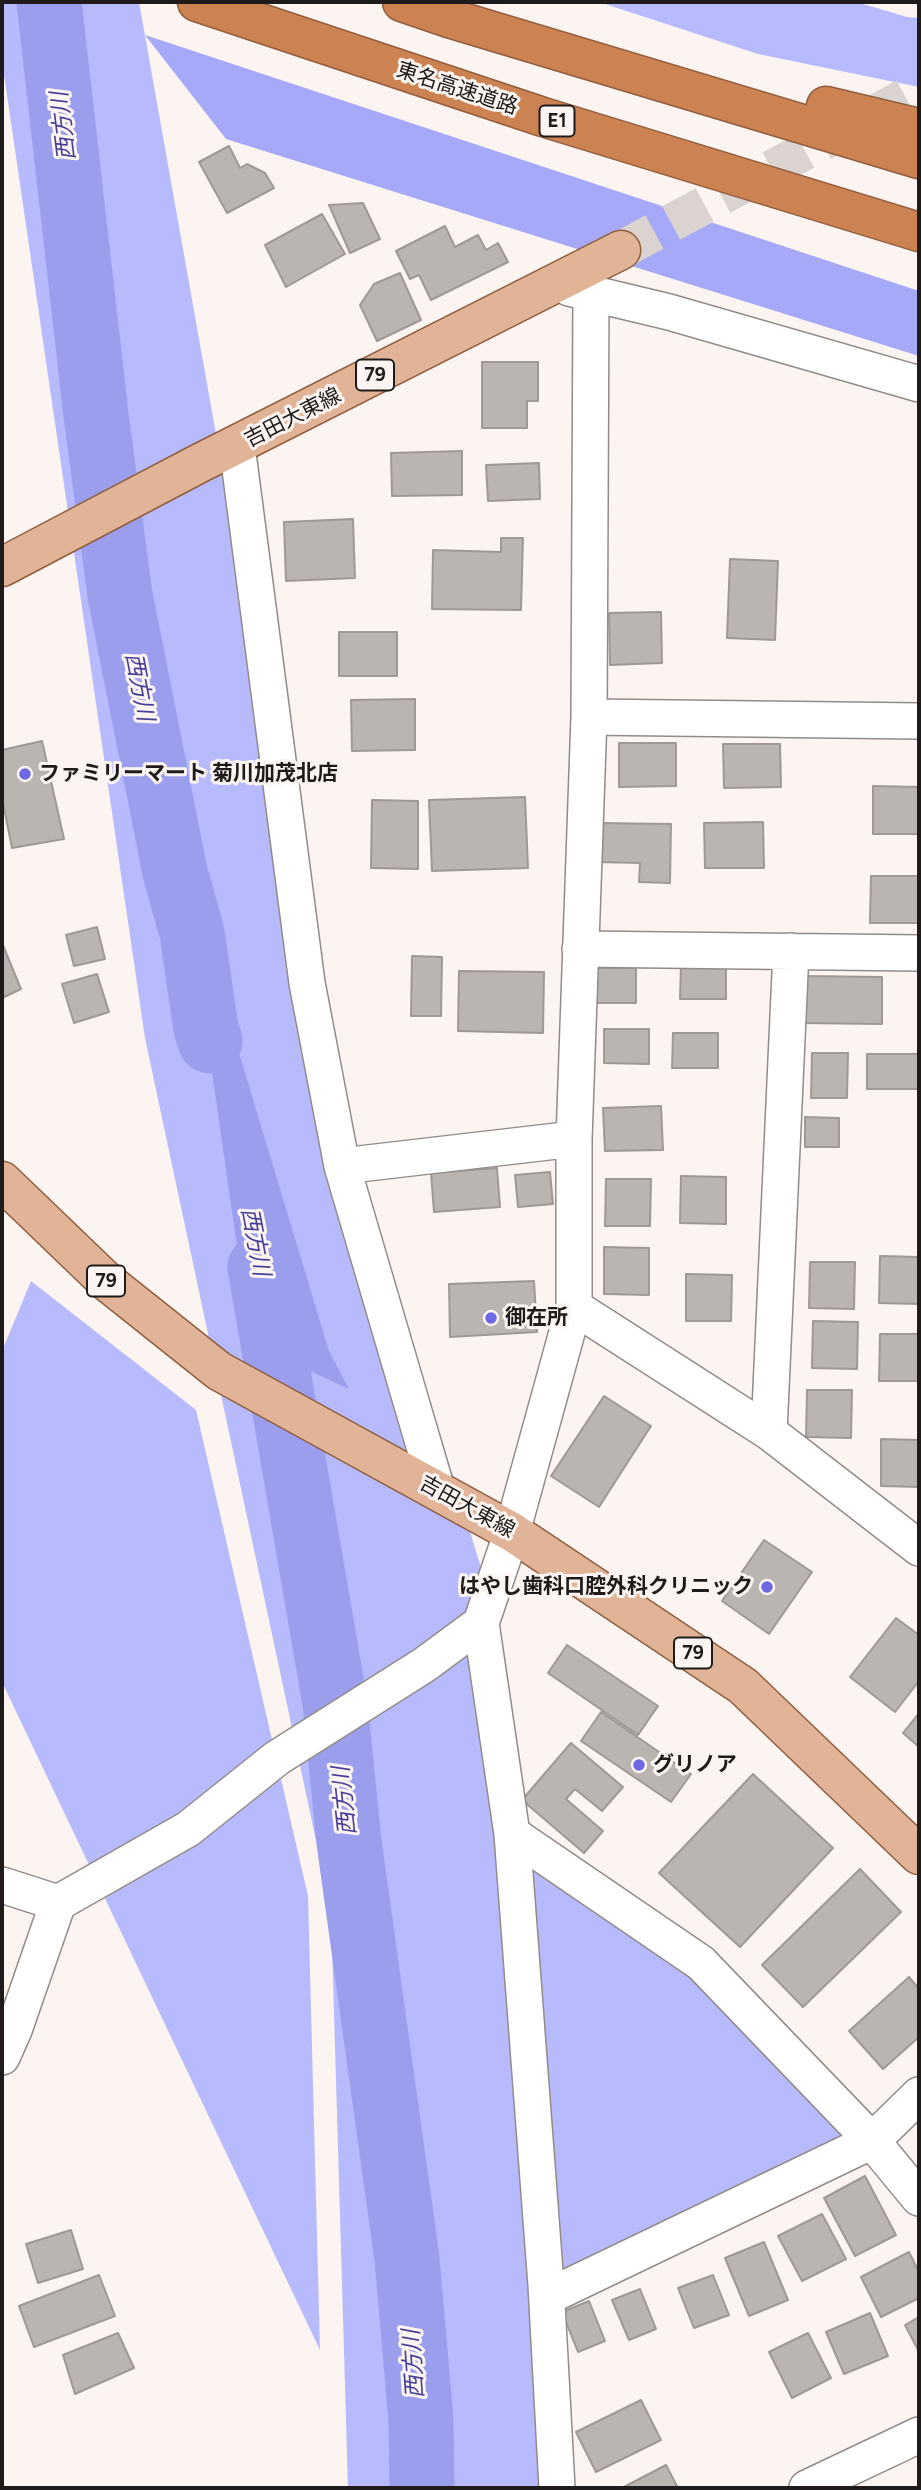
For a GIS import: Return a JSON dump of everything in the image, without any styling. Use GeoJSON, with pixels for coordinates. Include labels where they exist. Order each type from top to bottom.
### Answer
{"type":"FeatureCollection","features":[{"type":"Feature","properties":{"kind":"highway","name":"東名高速道路"},"geometry":{"type":"LineString","coordinates":[[197,2],[543,117],[919,232]]}},
{"type":"Feature","properties":{"kind":"highway"},"geometry":{"type":"LineString","coordinates":[[402,2],[919,159]]}},
{"type":"Feature","properties":{"kind":"highway"},"geometry":{"type":"LineString","coordinates":[[449,18],[919,128]]}},
{"type":"Feature","properties":{"kind":"main road","name":"吉田大東線"},"geometry":{"type":"LineString","coordinates":[[2,567],[198,464],[621,250]]}},
{"type":"Feature","properties":{"kind":"main road","name":"吉田大東線"},"geometry":{"type":"LineString","coordinates":[[2,1181],[106,1281],[219,1371],[512,1532],[743,1686],[919,1855]]}},
{"type":"Feature","properties":{"kind":"street"},"geometry":{"type":"LineString","coordinates":[[552,285],[670,312],[919,384]]}},
{"type":"Feature","properties":{"kind":"street"},"geometry":{"type":"LineString","coordinates":[[557,2488],[547,2297],[512,1834],[481,1623],[512,1532],[574,1307],[574,1139],[589,717],[591,293]]}},
{"type":"Feature","properties":{"kind":"street"},"geometry":{"type":"LineString","coordinates":[[237,446],[307,983],[342,1166],[437,1490]]}},
{"type":"Feature","properties":{"kind":"street"},"geometry":{"type":"LineString","coordinates":[[589,717],[919,721]]}},
{"type":"Feature","properties":{"kind":"street"},"geometry":{"type":"LineString","coordinates":[[580,949],[919,953]]}},
{"type":"Feature","properties":{"kind":"street"},"geometry":{"type":"LineString","coordinates":[[769,1432],[791,951]]}},
{"type":"Feature","properties":{"kind":"street"},"geometry":{"type":"LineString","coordinates":[[342,1166],[574,1139]]}},
{"type":"Feature","properties":{"kind":"street"},"geometry":{"type":"LineString","coordinates":[[574,1307],[769,1432],[919,1548]]}},
{"type":"Feature","properties":{"kind":"street"},"geometry":{"type":"LineString","coordinates":[[2,2057],[58,1903],[188,1829],[277,1758],[424,1665],[481,1623]]}},
{"type":"Feature","properties":{"kind":"street"},"geometry":{"type":"LineString","coordinates":[[512,1834],[701,1964],[872,2141],[919,2198]]}},
{"type":"Feature","properties":{"kind":"street"},"geometry":{"type":"LineString","coordinates":[[2,1885],[58,1903]]}},
{"type":"Feature","properties":{"kind":"street"},"geometry":{"type":"LineString","coordinates":[[547,2297],[872,2141],[919,2095]]}},
{"type":"Feature","properties":{"kind":"street"},"geometry":{"type":"LineString","coordinates":[[807,2488],[919,2435]]}},
{"type":"Feature","properties":{"kind":"shaded area"},"geometry":{"type":"Polygon","coordinates":[[[2,2],[139,2],[227,496],[315,1026],[490,1597],[512,1834],[701,1963],[872,2141],[546,2285],[549,2488],[348,2488],[331,1911],[145,1038],[2,61],[2,2]]]}},
{"type":"Feature","properties":{"kind":"shaded area"},"geometry":{"type":"Polygon","coordinates":[[[599,2],[856,2],[919,18],[919,87],[758,54],[599,2]]]}},
{"type":"Feature","properties":{"kind":"shaded area"},"geometry":{"type":"Polygon","coordinates":[[[145,35],[919,291],[919,356],[226,139],[145,35]]]}},
{"type":"Feature","properties":{"kind":"shaded area"},"geometry":{"type":"Polygon","coordinates":[[[31,1281],[196,1410],[308,1896],[320,2350],[2,1682],[2,1351],[31,1281]]]}},
{"type":"Feature","properties":{"kind":"water"},"geometry":{"type":"Polygon","coordinates":[[[195,954],[226,1010],[329,1351],[349,1389],[245,1341],[244,1295],[195,954]]]}},
{"type":"Feature","properties":{"kind":"building"},"geometry":{"type":"Polygon","coordinates":[[[229,146],[240,168],[247,164],[265,173],[274,188],[227,213],[199,162],[229,146]]]}},
{"type":"Feature","properties":{"kind":"building"},"geometry":{"type":"Polygon","coordinates":[[[363,203],[380,239],[350,253],[329,205],[363,203]]]}},
{"type":"Feature","properties":{"kind":"building"},"geometry":{"type":"Polygon","coordinates":[[[322,214],[345,254],[286,287],[265,245],[322,214]]]}},
{"type":"Feature","properties":{"kind":"building"},"geometry":{"type":"Polygon","coordinates":[[[445,226],[455,247],[478,235],[486,250],[498,243],[508,262],[431,300],[419,275],[410,279],[396,251],[445,226]]]}},
{"type":"Feature","properties":{"kind":"building"},"geometry":{"type":"Polygon","coordinates":[[[400,273],[421,320],[377,341],[360,305],[374,284],[400,273]]]}},
{"type":"Feature","properties":{"kind":"building"},"geometry":{"type":"Polygon","coordinates":[[[482,362],[538,362],[538,401],[527,401],[527,428],[482,428],[482,362]]]}},
{"type":"Feature","properties":{"kind":"building"},"geometry":{"type":"Polygon","coordinates":[[[462,451],[462,495],[392,496],[391,453],[462,451]]]}},
{"type":"Feature","properties":{"kind":"building"},"geometry":{"type":"Polygon","coordinates":[[[539,463],[540,499],[488,501],[486,465],[539,463]]]}},
{"type":"Feature","properties":{"kind":"building"},"geometry":{"type":"Polygon","coordinates":[[[353,519],[355,578],[286,581],[284,522],[353,519]]]}},
{"type":"Feature","properties":{"kind":"building"},"geometry":{"type":"Polygon","coordinates":[[[501,538],[523,538],[521,610],[432,609],[433,550],[501,552],[501,538]]]}},
{"type":"Feature","properties":{"kind":"building"},"geometry":{"type":"Polygon","coordinates":[[[730,559],[778,561],[775,640],[727,638],[730,559]]]}},
{"type":"Feature","properties":{"kind":"building"},"geometry":{"type":"Polygon","coordinates":[[[661,612],[662,663],[610,665],[609,613],[661,612]]]}},
{"type":"Feature","properties":{"kind":"building"},"geometry":{"type":"Polygon","coordinates":[[[339,632],[397,632],[397,676],[339,676],[339,632]]]}},
{"type":"Feature","properties":{"kind":"building"},"geometry":{"type":"Polygon","coordinates":[[[415,699],[415,750],[352,751],[351,700],[415,699]]]}},
{"type":"Feature","properties":{"kind":"building","name":"ファミリーマート 菊川加茂北店"},"geometry":{"type":"Polygon","coordinates":[[[42,741],[64,839],[12,848],[2,798],[2,750],[42,741]]]}},
{"type":"Feature","properties":{"kind":"building"},"geometry":{"type":"Polygon","coordinates":[[[619,743],[676,743],[676,786],[619,787],[619,743]]]}},
{"type":"Feature","properties":{"kind":"building"},"geometry":{"type":"Polygon","coordinates":[[[723,744],[780,744],[781,787],[724,788],[723,744]]]}},
{"type":"Feature","properties":{"kind":"building"},"geometry":{"type":"Polygon","coordinates":[[[873,786],[919,787],[919,834],[873,834],[873,786]]]}},
{"type":"Feature","properties":{"kind":"building"},"geometry":{"type":"Polygon","coordinates":[[[525,797],[528,868],[432,871],[429,800],[525,797]]]}},
{"type":"Feature","properties":{"kind":"building"},"geometry":{"type":"Polygon","coordinates":[[[372,800],[418,801],[418,869],[371,868],[372,800]]]}},
{"type":"Feature","properties":{"kind":"building"},"geometry":{"type":"Polygon","coordinates":[[[763,822],[764,868],[705,868],[704,823],[763,822]]]}},
{"type":"Feature","properties":{"kind":"building"},"geometry":{"type":"Polygon","coordinates":[[[597,823],[671,824],[670,883],[639,882],[640,863],[597,862],[597,823]]]}},
{"type":"Feature","properties":{"kind":"building"},"geometry":{"type":"Polygon","coordinates":[[[871,876],[919,876],[919,923],[870,923],[871,876]]]}},
{"type":"Feature","properties":{"kind":"building"},"geometry":{"type":"Polygon","coordinates":[[[97,927],[105,959],[74,966],[66,935],[97,927]]]}},
{"type":"Feature","properties":{"kind":"building"},"geometry":{"type":"Polygon","coordinates":[[[2,943],[21,989],[2,998],[2,943]]]}},
{"type":"Feature","properties":{"kind":"building"},"geometry":{"type":"Polygon","coordinates":[[[412,956],[442,957],[441,1016],[411,1016],[412,956]]]}},
{"type":"Feature","properties":{"kind":"building"},"geometry":{"type":"Polygon","coordinates":[[[681,964],[726,964],[726,999],[680,999],[681,964]]]}},
{"type":"Feature","properties":{"kind":"building"},"geometry":{"type":"Polygon","coordinates":[[[591,968],[636,968],[636,1003],[591,1003],[591,968]]]}},
{"type":"Feature","properties":{"kind":"building"},"geometry":{"type":"Polygon","coordinates":[[[459,971],[544,972],[543,1033],[458,1031],[459,971]]]}},
{"type":"Feature","properties":{"kind":"building"},"geometry":{"type":"Polygon","coordinates":[[[97,974],[109,1012],[74,1023],[62,984],[97,974]]]}},
{"type":"Feature","properties":{"kind":"building"},"geometry":{"type":"Polygon","coordinates":[[[803,976],[882,977],[882,1024],[803,1023],[803,976]]]}},
{"type":"Feature","properties":{"kind":"building"},"geometry":{"type":"Polygon","coordinates":[[[604,1029],[649,1029],[649,1064],[604,1063],[604,1029]]]}},
{"type":"Feature","properties":{"kind":"building"},"geometry":{"type":"Polygon","coordinates":[[[673,1033],[718,1033],[718,1068],[672,1068],[673,1033]]]}},
{"type":"Feature","properties":{"kind":"building"},"geometry":{"type":"Polygon","coordinates":[[[812,1053],[848,1053],[847,1098],[811,1098],[812,1053]]]}},
{"type":"Feature","properties":{"kind":"building"},"geometry":{"type":"Polygon","coordinates":[[[867,1054],[919,1054],[919,1089],[867,1089],[867,1054]]]}},
{"type":"Feature","properties":{"kind":"building"},"geometry":{"type":"Polygon","coordinates":[[[661,1106],[663,1150],[605,1151],[603,1108],[661,1106]]]}},
{"type":"Feature","properties":{"kind":"building"},"geometry":{"type":"Polygon","coordinates":[[[805,1117],[839,1118],[839,1147],[805,1147],[805,1117]]]}},
{"type":"Feature","properties":{"kind":"building"},"geometry":{"type":"Polygon","coordinates":[[[497,1168],[500,1207],[434,1212],[431,1173],[497,1168]]]}},
{"type":"Feature","properties":{"kind":"building"},"geometry":{"type":"Polygon","coordinates":[[[550,1172],[553,1204],[518,1207],[515,1175],[550,1172]]]}},
{"type":"Feature","properties":{"kind":"building"},"geometry":{"type":"Polygon","coordinates":[[[681,1176],[726,1177],[726,1224],[680,1223],[681,1176]]]}},
{"type":"Feature","properties":{"kind":"building"},"geometry":{"type":"Polygon","coordinates":[[[606,1179],[651,1179],[650,1226],[605,1226],[606,1179]]]}},
{"type":"Feature","properties":{"kind":"building"},"geometry":{"type":"Polygon","coordinates":[[[604,1247],[649,1248],[649,1295],[604,1294],[604,1247]]]}},
{"type":"Feature","properties":{"kind":"building"},"geometry":{"type":"Polygon","coordinates":[[[880,1256],[919,1257],[919,1304],[879,1303],[880,1256]]]}},
{"type":"Feature","properties":{"kind":"building"},"geometry":{"type":"Polygon","coordinates":[[[810,1262],[855,1262],[854,1309],[809,1308],[810,1262]]]}},
{"type":"Feature","properties":{"kind":"building"},"geometry":{"type":"Polygon","coordinates":[[[686,1274],[732,1275],[731,1321],[686,1321],[686,1274]]]}},
{"type":"Feature","properties":{"kind":"building"},"geometry":{"type":"Polygon","coordinates":[[[534,1281],[537,1332],[450,1337],[449,1284],[534,1281]]]}},
{"type":"Feature","properties":{"kind":"building"},"geometry":{"type":"Polygon","coordinates":[[[813,1321],[858,1322],[857,1369],[812,1368],[813,1321]]]}},
{"type":"Feature","properties":{"kind":"building"},"geometry":{"type":"Polygon","coordinates":[[[880,1334],[919,1334],[919,1381],[879,1381],[880,1334]]]}},
{"type":"Feature","properties":{"kind":"building"},"geometry":{"type":"Polygon","coordinates":[[[807,1390],[852,1390],[851,1438],[806,1437],[807,1390]]]}},
{"type":"Feature","properties":{"kind":"building"},"geometry":{"type":"Polygon","coordinates":[[[604,1396],[651,1426],[599,1507],[551,1476],[604,1396]]]}},
{"type":"Feature","properties":{"kind":"building"},"geometry":{"type":"Polygon","coordinates":[[[881,1439],[919,1440],[919,1487],[881,1486],[881,1439]]]}},
{"type":"Feature","properties":{"kind":"building","name":"はやし歯科口腔外科クリニック"},"geometry":{"type":"Polygon","coordinates":[[[764,1540],[812,1572],[769,1634],[722,1601],[764,1540]]]}},
{"type":"Feature","properties":{"kind":"building"},"geometry":{"type":"Polygon","coordinates":[[[896,1618],[919,1635],[919,1681],[895,1712],[850,1677],[896,1618]]]}},
{"type":"Feature","properties":{"kind":"building"},"geometry":{"type":"Polygon","coordinates":[[[567,1645],[658,1706],[638,1735],[548,1673],[567,1645]]]}},
{"type":"Feature","properties":{"kind":"building"},"geometry":{"type":"Polygon","coordinates":[[[601,1712],[691,1774],[671,1802],[581,1741],[601,1712]]]}},
{"type":"Feature","properties":{"kind":"building"},"geometry":{"type":"Polygon","coordinates":[[[919,1713],[919,1747],[903,1733],[919,1713]]]}},
{"type":"Feature","properties":{"kind":"building"},"geometry":{"type":"Polygon","coordinates":[[[571,1743],[623,1787],[602,1811],[575,1789],[566,1799],[603,1831],[584,1853],[522,1800],[571,1743]]]}},
{"type":"Feature","properties":{"kind":"building"},"geometry":{"type":"Polygon","coordinates":[[[753,1774],[833,1848],[740,1947],[659,1873],[753,1774]]]}},
{"type":"Feature","properties":{"kind":"building"},"geometry":{"type":"Polygon","coordinates":[[[860,1869],[901,1912],[803,2007],[762,1965],[860,1869]]]}},
{"type":"Feature","properties":{"kind":"building"},"geometry":{"type":"Polygon","coordinates":[[[909,1977],[919,1989],[919,2037],[883,2069],[849,2031],[909,1977]]]}},
{"type":"Feature","properties":{"kind":"building"},"geometry":{"type":"Polygon","coordinates":[[[865,2176],[896,2235],[855,2256],[824,2198],[865,2176]]]}},
{"type":"Feature","properties":{"kind":"building"},"geometry":{"type":"Polygon","coordinates":[[[822,2214],[846,2259],[802,2281],[778,2236],[822,2214]]]}},
{"type":"Feature","properties":{"kind":"building"},"geometry":{"type":"Polygon","coordinates":[[[71,2230],[83,2269],[38,2283],[26,2244],[71,2230]]]}},
{"type":"Feature","properties":{"kind":"building"},"geometry":{"type":"Polygon","coordinates":[[[764,2242],[788,2300],[749,2316],[725,2258],[764,2242]]]}},
{"type":"Feature","properties":{"kind":"building"},"geometry":{"type":"Polygon","coordinates":[[[909,2252],[919,2272],[919,2298],[881,2317],[861,2277],[909,2252]]]}},
{"type":"Feature","properties":{"kind":"building"},"geometry":{"type":"Polygon","coordinates":[[[99,2275],[115,2316],[34,2347],[19,2306],[99,2275]]]}},
{"type":"Feature","properties":{"kind":"building"},"geometry":{"type":"Polygon","coordinates":[[[713,2275],[729,2315],[694,2328],[678,2288],[713,2275]]]}},
{"type":"Feature","properties":{"kind":"building"},"geometry":{"type":"Polygon","coordinates":[[[640,2289],[656,2329],[629,2340],[612,2300],[640,2289]]]}},
{"type":"Feature","properties":{"kind":"building"},"geometry":{"type":"Polygon","coordinates":[[[589,2301],[605,2341],[578,2352],[562,2312],[589,2301]]]}},
{"type":"Feature","properties":{"kind":"building"},"geometry":{"type":"Polygon","coordinates":[[[870,2313],[888,2356],[844,2374],[826,2332],[870,2313]]]}},
{"type":"Feature","properties":{"kind":"building"},"geometry":{"type":"Polygon","coordinates":[[[919,2317],[919,2352],[905,2325],[919,2317]]]}},
{"type":"Feature","properties":{"kind":"building"},"geometry":{"type":"Polygon","coordinates":[[[118,2333],[134,2368],[75,2394],[63,2355],[118,2333]]]}},
{"type":"Feature","properties":{"kind":"building"},"geometry":{"type":"Polygon","coordinates":[[[808,2333],[831,2378],[792,2398],[769,2352],[808,2333]]]}},
{"type":"Feature","properties":{"kind":"building"},"geometry":{"type":"Polygon","coordinates":[[[641,2400],[661,2440],[596,2472],[576,2432],[641,2400]]]}},
{"type":"Feature","properties":{"kind":"building"},"geometry":{"type":"Polygon","coordinates":[[[666,2465],[678,2488],[622,2488],[666,2465]]]}},
{"type":"Feature","properties":{"kind":"waterway","name":"西方川"},"geometry":{"type":"LineString","coordinates":[[49,2],[96,415],[120,595],[175,872],[192,933],[210,1041]]}},
{"type":"Feature","properties":{"kind":"waterway","name":"西方川"},"geometry":{"type":"LineString","coordinates":[[260,1267],[335,1703],[349,1842],[407,2259],[421,2420],[422,2488]]}},
{"type":"Feature","properties":{"kind":"tunnel"},"geometry":{"type":"LineString","coordinates":[[621,250],[919,90]]}},
{"type":"Feature","properties":{"kind":"place","name":"ファミリーマート 菊川加茂北店"},"geometry":{"type":"Point","coordinates":[25,774]}},
{"type":"Feature","properties":{"kind":"place","name":"御在所"},"geometry":{"type":"Point","coordinates":[491,1318]}},
{"type":"Feature","properties":{"kind":"place","name":"はやし歯科口腔外科クリニック"},"geometry":{"type":"Point","coordinates":[767,1587]}},
{"type":"Feature","properties":{"kind":"place","name":"グリノア"},"geometry":{"type":"Point","coordinates":[639,1765]}}]}
